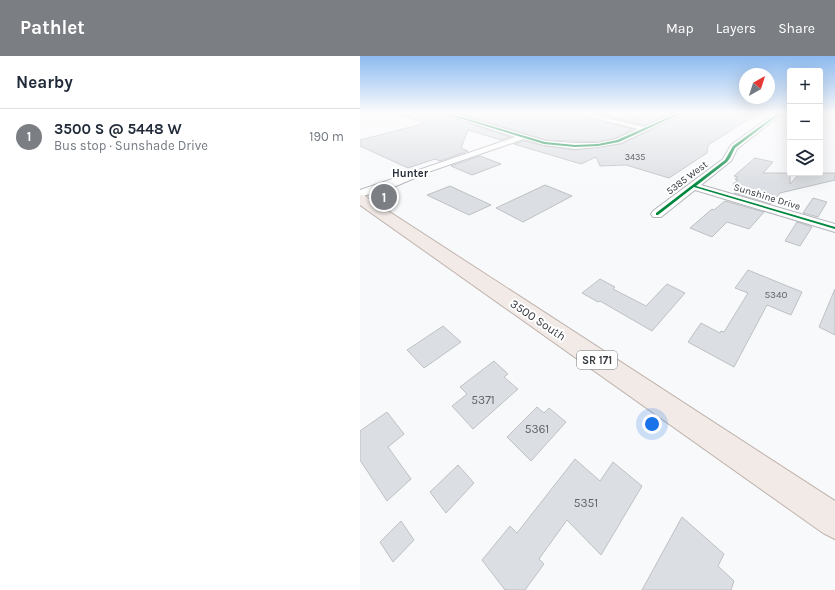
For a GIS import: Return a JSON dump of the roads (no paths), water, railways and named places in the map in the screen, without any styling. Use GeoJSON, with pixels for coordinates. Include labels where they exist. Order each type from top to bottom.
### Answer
{"type":"FeatureCollection","features":[{"type":"Feature","properties":{"kind":"main road","name":"3500 South"},"geometry":{"type":"LineString","coordinates":[[360,199],[835,521]]}},
{"type":"Feature","properties":{"kind":"street"},"geometry":{"type":"LineString","coordinates":[[360,194],[392,184],[428,169],[521,137]]}},
{"type":"Feature","properties":{"kind":"street"},"geometry":{"type":"LineString","coordinates":[[527,137],[554,144],[587,146],[618,141],[627,137]]}},
{"type":"Feature","properties":{"kind":"street","name":"5385 West"},"geometry":{"type":"LineString","coordinates":[[657,214],[729,159],[734,147],[748,137]]}},
{"type":"Feature","properties":{"kind":"street","name":"Sunshine Drive"},"geometry":{"type":"LineString","coordinates":[[694,186],[835,228]]}},
{"type":"Feature","properties":{"kind":"place","name":"3500 S @ 5448 W"},"geometry":{"type":"Point","coordinates":[384,197]}},
{"type":"Feature","properties":{"kind":"district","name":"Hunter"},"geometry":{"type":"Point","coordinates":[410,173]}}]}
